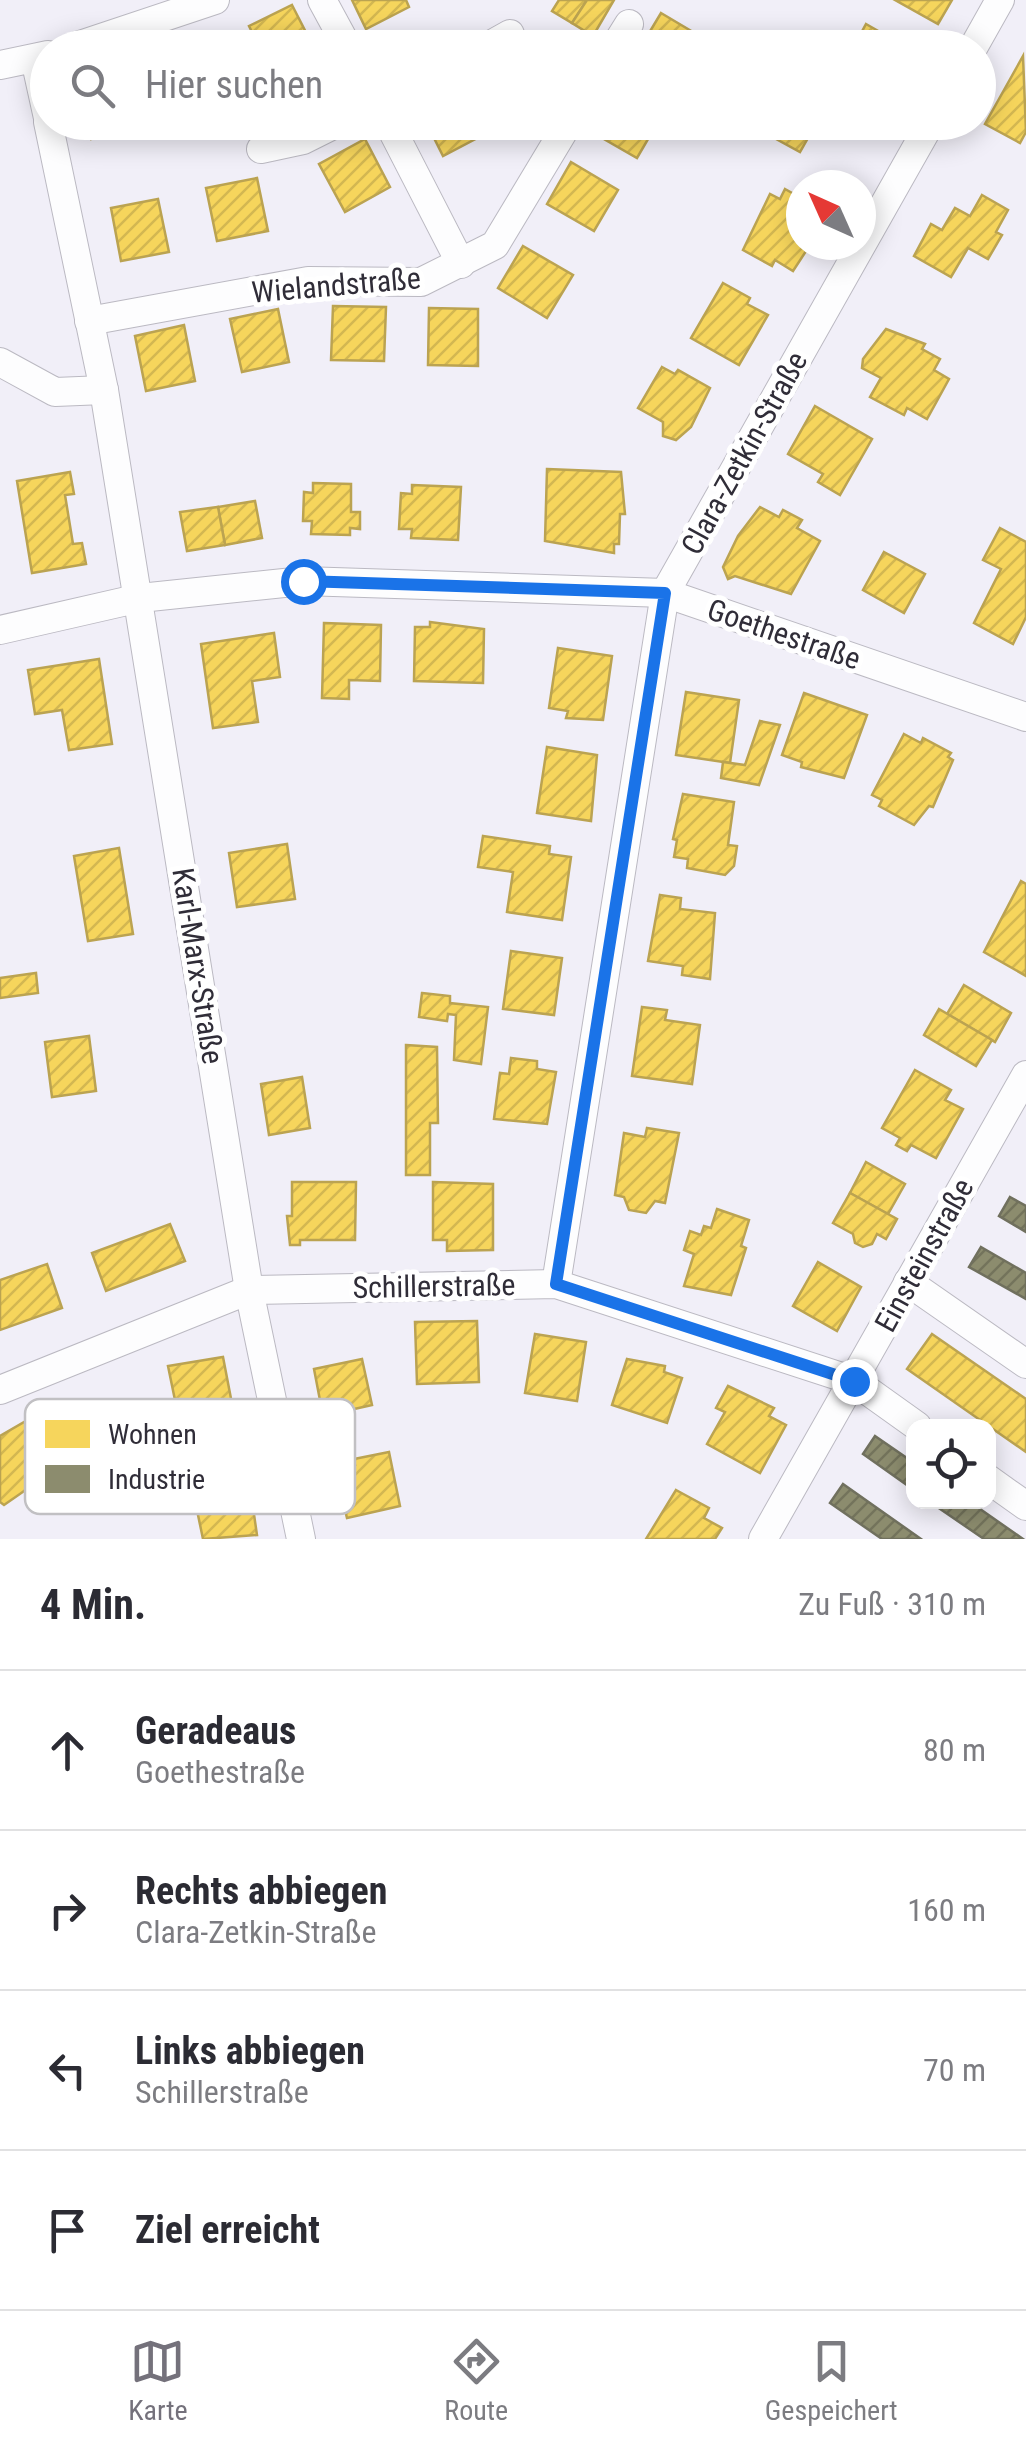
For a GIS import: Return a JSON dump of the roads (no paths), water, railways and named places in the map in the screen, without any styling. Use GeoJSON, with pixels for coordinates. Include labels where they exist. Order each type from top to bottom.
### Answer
{"type":"FeatureCollection","features":[{"type":"Feature","properties":{"kind":"street"},"geometry":{"type":"LineString","coordinates":[[125,30],[214,0]]}},
{"type":"Feature","properties":{"kind":"street"},"geometry":{"type":"LineString","coordinates":[[322,0],[338,30]]}},
{"type":"Feature","properties":{"kind":"street"},"geometry":{"type":"LineString","coordinates":[[983,30],[1000,0]]}},
{"type":"Feature","properties":{"kind":"street"},"geometry":{"type":"LineString","coordinates":[[0,65],[30,59]]}},
{"type":"Feature","properties":{"kind":"street","name":"Karl-Marx-Straße"},"geometry":{"type":"LineString","coordinates":[[52,140],[104,390],[249,1290],[272,1399]]}},
{"type":"Feature","properties":{"kind":"street"},"geometry":{"type":"LineString","coordinates":[[261,149],[303,140]]}},
{"type":"Feature","properties":{"kind":"street"},"geometry":{"type":"LineString","coordinates":[[397,140],[461,264]]}},
{"type":"Feature","properties":{"kind":"street","name":"Wielandstraße"},"geometry":{"type":"LineString","coordinates":[[90,321],[308,280],[421,282],[495,245],[558,140]]}},
{"type":"Feature","properties":{"kind":"street","name":"Clara-Zetkin-Straße"},"geometry":{"type":"LineString","coordinates":[[556,1284],[665,593],[920,140]]}},
{"type":"Feature","properties":{"kind":"street"},"geometry":{"type":"LineString","coordinates":[[0,362],[55,392],[104,390]]}},
{"type":"Feature","properties":{"kind":"street","name":"Goethestraße"},"geometry":{"type":"LineString","coordinates":[[0,630],[140,598],[303,581],[665,593],[1026,717]]}},
{"type":"Feature","properties":{"kind":"street","name":"Einsteinstraße"},"geometry":{"type":"LineString","coordinates":[[763,1539],[1026,1075]]}},
{"type":"Feature","properties":{"kind":"street"},"geometry":{"type":"LineString","coordinates":[[908,1282],[1026,1364]]}},
{"type":"Feature","properties":{"kind":"street","name":"Schillerstraße"},"geometry":{"type":"LineString","coordinates":[[0,1390],[249,1290],[556,1284],[854,1381],[906,1419]]}},
{"type":"Feature","properties":{"kind":"street"},"geometry":{"type":"LineString","coordinates":[[996,1485],[1026,1506]]}},
{"type":"Feature","properties":{"kind":"street","name":"Karl-Marx-Straße"},"geometry":{"type":"LineString","coordinates":[[296,1514],[301,1539]]}}]}
